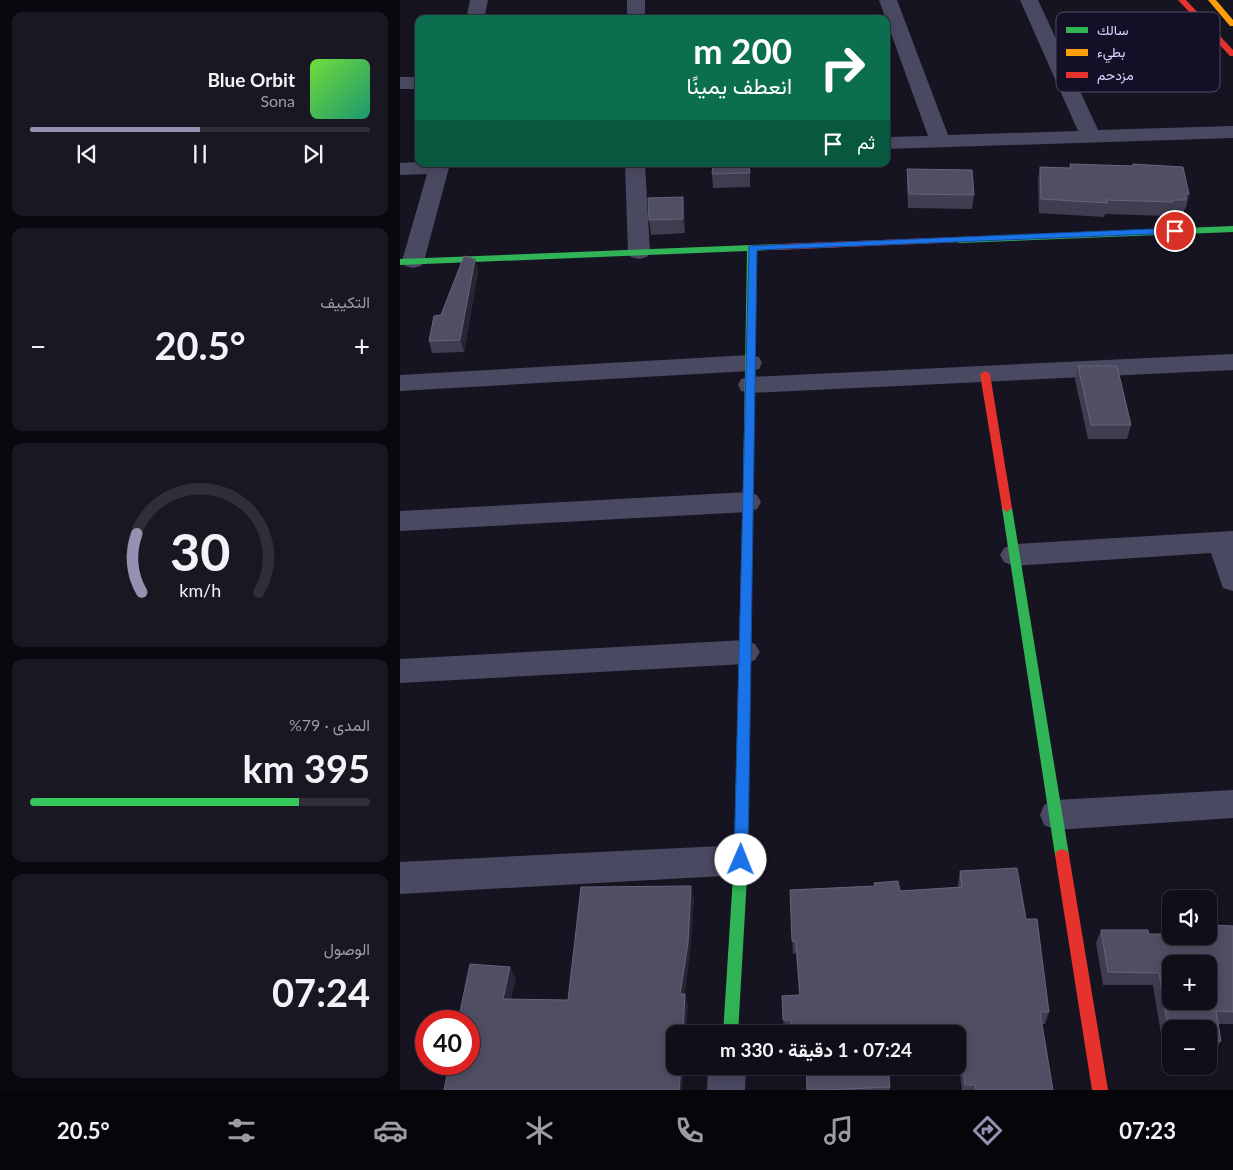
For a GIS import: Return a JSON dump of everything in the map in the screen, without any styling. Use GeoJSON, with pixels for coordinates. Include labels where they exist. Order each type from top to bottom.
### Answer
{"type":"FeatureCollection","features":[{"type":"Feature","properties":{"kind":"street"},"geometry":{"type":"LineString","coordinates":[[476,15],[479,0]]}},
{"type":"Feature","properties":{"kind":"street"},"geometry":{"type":"LineString","coordinates":[[636,0],[636,15]]}},
{"type":"Feature","properties":{"kind":"street"},"geometry":{"type":"LineString","coordinates":[[888,0],[903,63],[940,141]]}},
{"type":"Feature","properties":{"kind":"street"},"geometry":{"type":"LineString","coordinates":[[1029,0],[1056,59]]}},
{"type":"Feature","properties":{"kind":"street"},"geometry":{"type":"LineString","coordinates":[[1182,0],[1193,12]]}},
{"type":"Feature","properties":{"kind":"street"},"geometry":{"type":"LineString","coordinates":[[1212,0],[1233,24]]}},
{"type":"Feature","properties":{"kind":"street"},"geometry":{"type":"LineString","coordinates":[[1220,40],[1233,54]]}},
{"type":"Feature","properties":{"kind":"street"},"geometry":{"type":"LineString","coordinates":[[400,83],[415,83]]}},
{"type":"Feature","properties":{"kind":"street"},"geometry":{"type":"LineString","coordinates":[[1071,92],[1091,136]]}},
{"type":"Feature","properties":{"kind":"street"},"geometry":{"type":"LineString","coordinates":[[890,143],[1233,132]]}},
{"type":"Feature","properties":{"kind":"street"},"geometry":{"type":"LineString","coordinates":[[400,169],[426,167]]}},
{"type":"Feature","properties":{"kind":"street"},"geometry":{"type":"LineString","coordinates":[[439,167],[407,262],[1233,229]]}},
{"type":"Feature","properties":{"kind":"street"},"geometry":{"type":"LineString","coordinates":[[636,167],[639,252]]}},
{"type":"Feature","properties":{"kind":"street"},"geometry":{"type":"LineString","coordinates":[[731,1025],[741,860],[752,248]]}},
{"type":"Feature","properties":{"kind":"street"},"geometry":{"type":"LineString","coordinates":[[400,382],[750,374],[985,374],[1233,362]]}},
{"type":"Feature","properties":{"kind":"street"},"geometry":{"type":"LineString","coordinates":[[985,374],[1100,1090]]}},
{"type":"Feature","properties":{"kind":"street"},"geometry":{"type":"LineString","coordinates":[[400,521],[748,502]]}},
{"type":"Feature","properties":{"kind":"street"},"geometry":{"type":"LineString","coordinates":[[1014,555],[1228,542],[1233,580]]}},
{"type":"Feature","properties":{"kind":"street"},"geometry":{"type":"LineString","coordinates":[[400,671],[745,652]]}},
{"type":"Feature","properties":{"kind":"street"},"geometry":{"type":"LineString","coordinates":[[1056,816],[1233,804]]}},
{"type":"Feature","properties":{"kind":"street"},"geometry":{"type":"LineString","coordinates":[[400,878],[741,860]]}},
{"type":"Feature","properties":{"kind":"street"},"geometry":{"type":"LineString","coordinates":[[726,1090],[727,1075]]}},
{"type":"Feature","properties":{"kind":"building"},"geometry":{"type":"Polygon","coordinates":[[[1070,164],[1133,166],[1133,164],[1183,167],[1189,194],[1185,194],[1186,200],[1172,200],[1173,202],[1106,200],[1107,203],[1041,199],[1040,167],[1071,168],[1070,164]]]}},
{"type":"Feature","properties":{"kind":"building"},"geometry":{"type":"Polygon","coordinates":[[[713,167],[749,167],[750,173],[712,174],[713,167]]]}},
{"type":"Feature","properties":{"kind":"building"},"geometry":{"type":"Polygon","coordinates":[[[907,169],[972,170],[974,195],[909,194],[907,169]]]}},
{"type":"Feature","properties":{"kind":"building"},"geometry":{"type":"Polygon","coordinates":[[[683,197],[683,219],[649,220],[648,198],[683,197]]]}},
{"type":"Feature","properties":{"kind":"building"},"geometry":{"type":"Polygon","coordinates":[[[464,256],[475,259],[460,340],[429,341],[434,316],[441,315],[464,256]]]}},
{"type":"Feature","properties":{"kind":"building"},"geometry":{"type":"Polygon","coordinates":[[[1078,366],[1117,366],[1131,425],[1091,425],[1078,366]]]}},
{"type":"Feature","properties":{"kind":"building"},"geometry":{"type":"Polygon","coordinates":[[[1017,868],[1026,919],[1037,919],[1049,1012],[1040,1012],[1053,1090],[976,1090],[975,1085],[965,1085],[966,1025],[791,1025],[791,1020],[783,1020],[782,996],[800,995],[796,941],[792,941],[790,890],[875,886],[874,883],[898,881],[900,891],[962,887],[960,871],[1017,868]]]}},
{"type":"Feature","properties":{"kind":"building"},"geometry":{"type":"Polygon","coordinates":[[[691,886],[688,943],[680,994],[685,994],[683,1025],[666,1025],[666,1075],[680,1075],[679,1090],[444,1090],[447,1075],[480,1075],[480,1010],[460,1010],[470,964],[510,967],[503,999],[568,1000],[581,887],[691,886]]]}},
{"type":"Feature","properties":{"kind":"building"},"geometry":{"type":"Polygon","coordinates":[[[1217,925],[1233,926],[1233,1012],[1216,1011],[1221,1041],[1217,1041],[1217,1020],[1167,1020],[1165,1010],[1217,1010],[1217,955],[1162,955],[1162,991],[1159,973],[1108,972],[1101,930],[1148,930],[1149,934],[1162,934],[1162,945],[1217,945],[1217,925]]]}},
{"type":"Feature","properties":{"kind":"building"},"geometry":{"type":"Polygon","coordinates":[[[806,1075],[889,1075],[890,1087],[807,1090],[806,1075]]]}},
{"type":"Feature","properties":{"kind":"traffic: fast"},"geometry":{"type":"LineString","coordinates":[[959,240],[1233,229]]}},
{"type":"Feature","properties":{"kind":"traffic: fast"},"geometry":{"type":"LineString","coordinates":[[400,262],[778,247]]}},
{"type":"Feature","properties":{"kind":"traffic: fast"},"geometry":{"type":"LineString","coordinates":[[748,488],[752,248]]}},
{"type":"Feature","properties":{"kind":"traffic: fast"},"geometry":{"type":"LineString","coordinates":[[1007,508],[1062,855]]}},
{"type":"Feature","properties":{"kind":"traffic: fast"},"geometry":{"type":"LineString","coordinates":[[731,1025],[741,860],[743,732]]}},
{"type":"Feature","properties":{"kind":"traffic: slow"},"geometry":{"type":"LineString","coordinates":[[1212,0],[1233,24]]}},
{"type":"Feature","properties":{"kind":"traffic: slow"},"geometry":{"type":"LineString","coordinates":[[743,732],[748,488]]}},
{"type":"Feature","properties":{"kind":"traffic: jam"},"geometry":{"type":"LineString","coordinates":[[1182,0],[1193,12]]}},
{"type":"Feature","properties":{"kind":"traffic: jam"},"geometry":{"type":"LineString","coordinates":[[1220,40],[1233,54]]}},
{"type":"Feature","properties":{"kind":"traffic: jam"},"geometry":{"type":"LineString","coordinates":[[778,247],[959,240]]}},
{"type":"Feature","properties":{"kind":"traffic: jam"},"geometry":{"type":"LineString","coordinates":[[985,374],[1007,508]]}},
{"type":"Feature","properties":{"kind":"traffic: jam"},"geometry":{"type":"LineString","coordinates":[[1062,855],[1100,1090]]}},
{"type":"Feature","properties":{"kind":"route"},"geometry":{"type":"LineString","coordinates":[[741,860],[752,248],[1175,231]]}}]}
